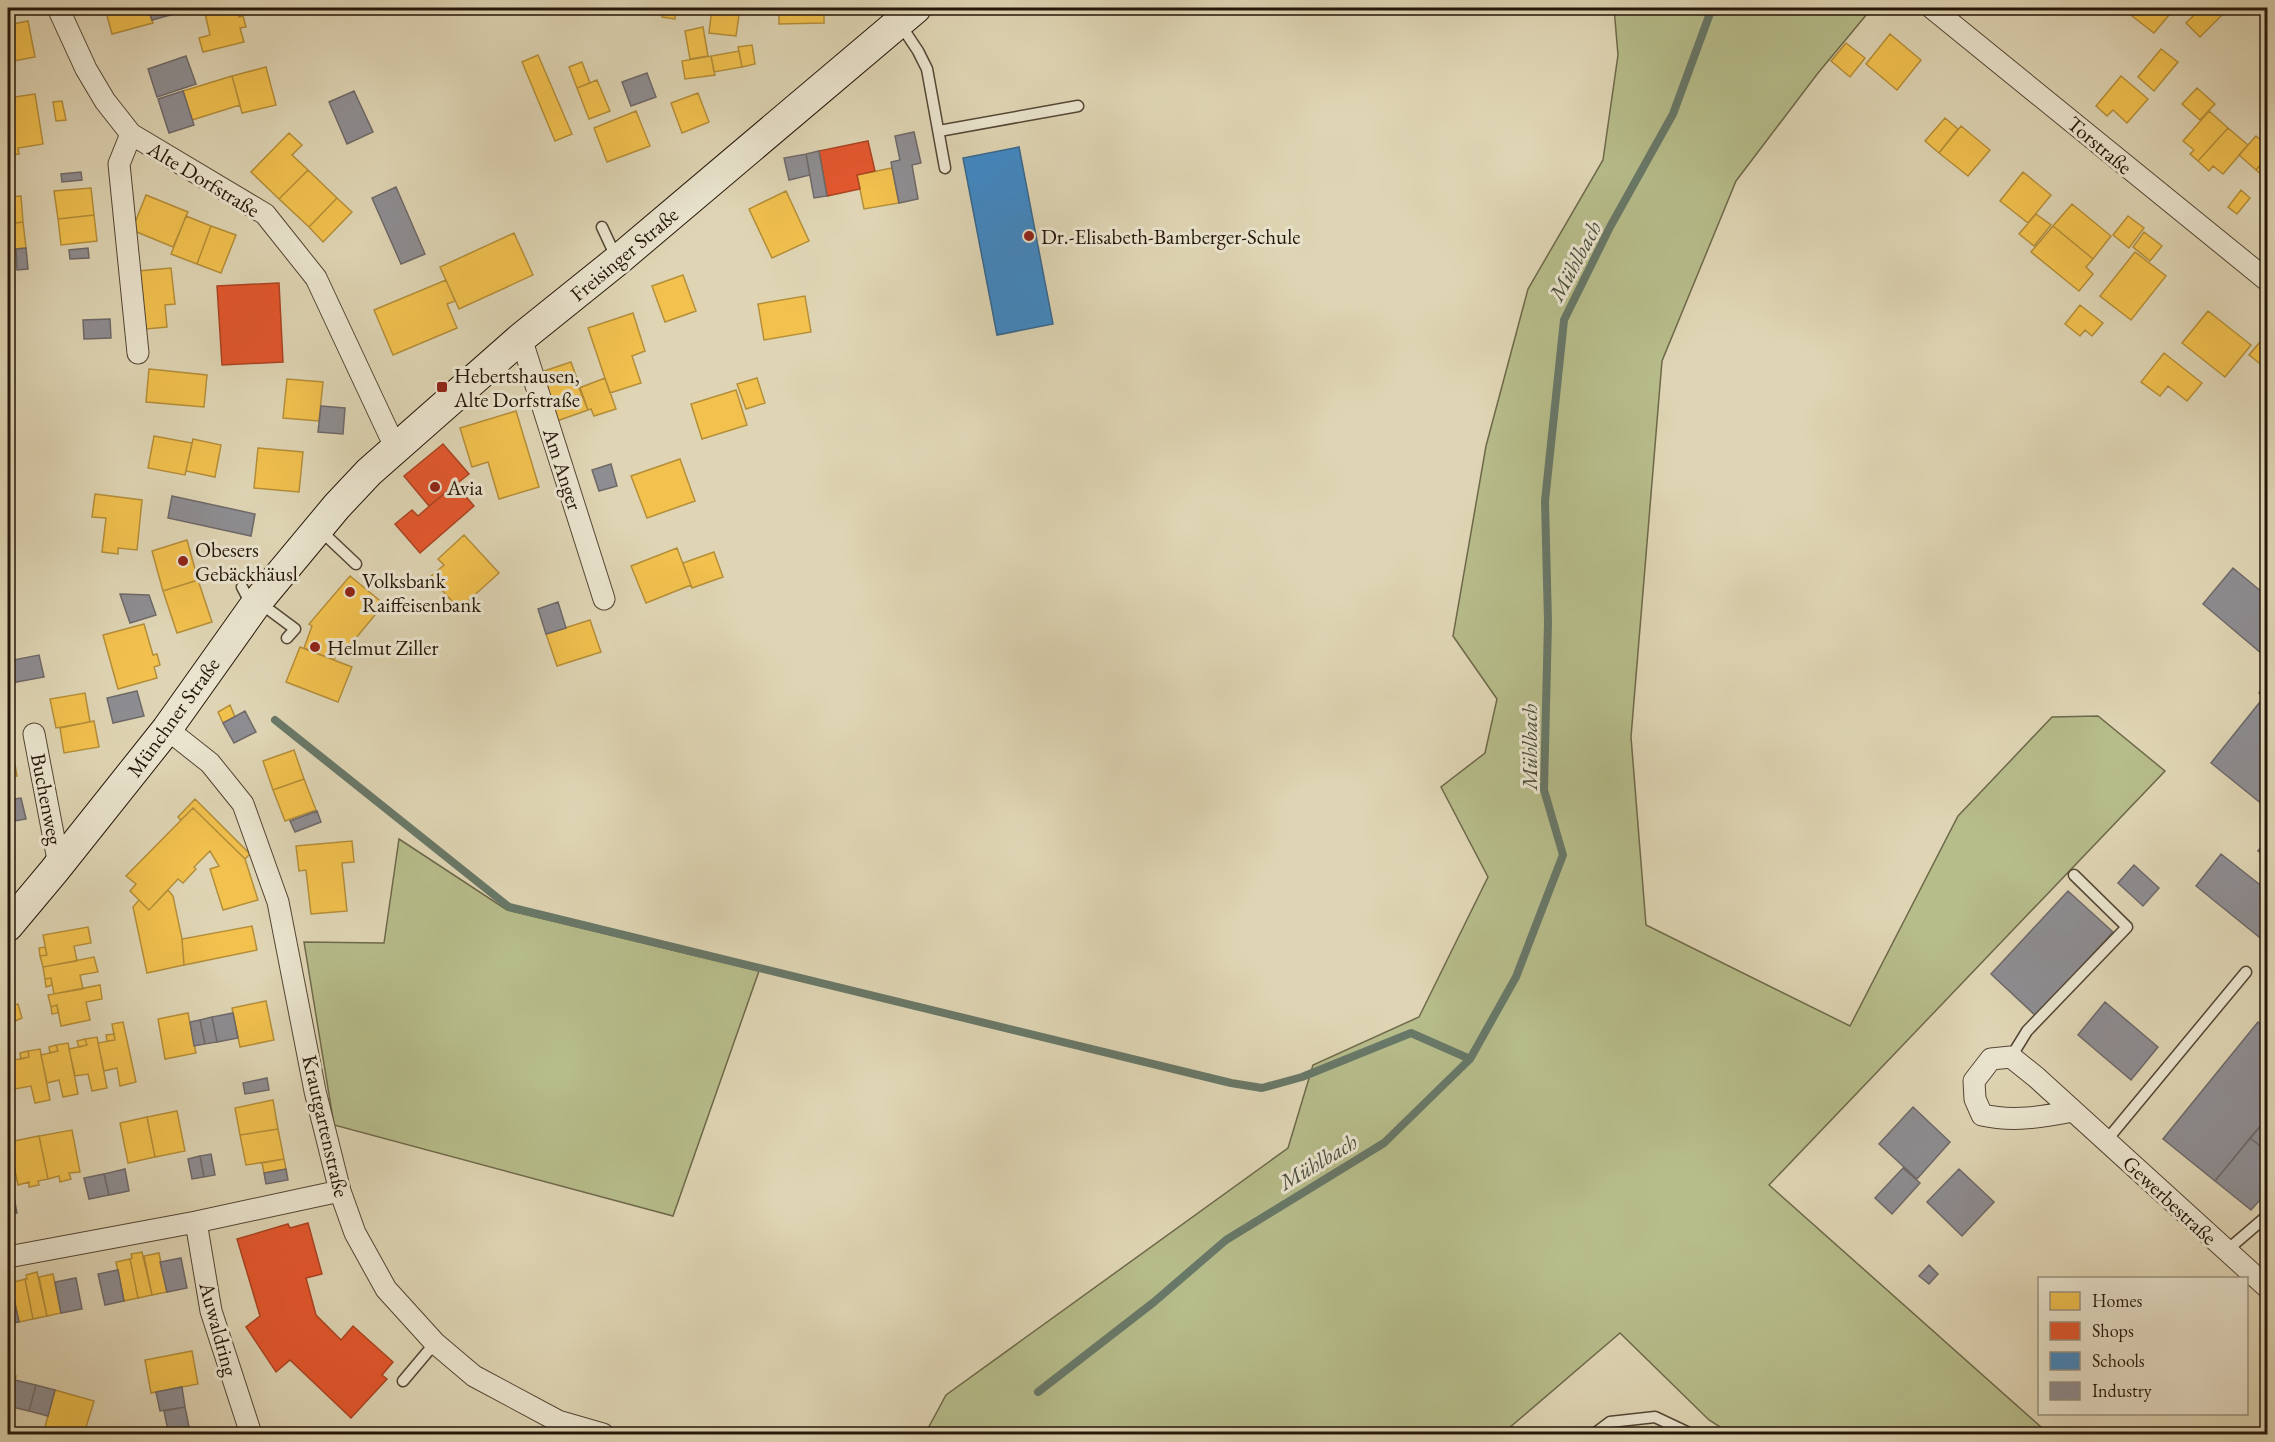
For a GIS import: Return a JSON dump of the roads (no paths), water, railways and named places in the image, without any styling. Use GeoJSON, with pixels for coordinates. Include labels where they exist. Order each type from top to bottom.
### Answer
{"type":"FeatureCollection","features":[{"type":"Feature","properties":{"kind":"main road","name":"Freisinger Straße"},"geometry":{"type":"LineString","coordinates":[[327,517],[369,472],[521,338],[618,260],[907,15]]}},
{"type":"Feature","properties":{"kind":"main road","name":"Münchner Straße"},"geometry":{"type":"LineString","coordinates":[[8,926],[167,729],[251,598],[327,517]]}},
{"type":"Feature","properties":{"kind":"street","name":"Alte Dorfstraße"},"geometry":{"type":"LineString","coordinates":[[58,8],[86,69],[105,101],[131,134],[265,214],[316,278],[396,448]]}},
{"type":"Feature","properties":{"kind":"street","name":"Torstraße"},"geometry":{"type":"LineString","coordinates":[[1932,8],[2268,281]]}},
{"type":"Feature","properties":{"kind":"street"},"geometry":{"type":"LineString","coordinates":[[131,134],[119,164],[138,353]]}},
{"type":"Feature","properties":{"kind":"street","name":"Am Anger"},"geometry":{"type":"LineString","coordinates":[[521,338],[604,599]]}},
{"type":"Feature","properties":{"kind":"street","name":"Krautgartenstraße"},"geometry":{"type":"LineString","coordinates":[[167,729],[210,763],[243,804],[278,902],[315,1091],[340,1191],[355,1233],[386,1289],[435,1343],[474,1376],[555,1428],[603,1434]]}},
{"type":"Feature","properties":{"kind":"street","name":"Buchenweg"},"geometry":{"type":"LineString","coordinates":[[34,734],[59,865]]}},
{"type":"Feature","properties":{"kind":"street"},"geometry":{"type":"LineString","coordinates":[[2011,1057],[1991,1059],[1974,1081],[1975,1099],[1982,1115],[2002,1119],[2036,1118],[2073,1112]]}},
{"type":"Feature","properties":{"kind":"street","name":"Gewerbestraße"},"geometry":{"type":"LineString","coordinates":[[2011,1057],[2036,1077],[2268,1288]]}},
{"type":"Feature","properties":{"kind":"street"},"geometry":{"type":"LineString","coordinates":[[8,1257],[195,1222],[340,1191]]}},
{"type":"Feature","properties":{"kind":"street","name":"Auwaldring"},"geometry":{"type":"LineString","coordinates":[[195,1222],[211,1311],[251,1434]]}},
{"type":"Feature","properties":{"kind":"lane"},"geometry":{"type":"LineString","coordinates":[[907,15],[918,51],[927,69],[945,168]]}},
{"type":"Feature","properties":{"kind":"lane"},"geometry":{"type":"LineString","coordinates":[[939,131],[1078,106]]}},
{"type":"Feature","properties":{"kind":"lane"},"geometry":{"type":"LineString","coordinates":[[602,227],[618,260]]}},
{"type":"Feature","properties":{"kind":"lane"},"geometry":{"type":"LineString","coordinates":[[327,517],[356,564]]}},
{"type":"Feature","properties":{"kind":"lane"},"geometry":{"type":"LineString","coordinates":[[251,598],[295,629],[288,638]]}},
{"type":"Feature","properties":{"kind":"lane"},"geometry":{"type":"LineString","coordinates":[[2011,1057],[2033,1024],[2127,927],[2074,875]]}},
{"type":"Feature","properties":{"kind":"lane"},"geometry":{"type":"LineString","coordinates":[[2106,1141],[2246,972]]}},
{"type":"Feature","properties":{"kind":"lane"},"geometry":{"type":"LineString","coordinates":[[2226,1251],[2268,1215]]}},
{"type":"Feature","properties":{"kind":"lane"},"geometry":{"type":"LineString","coordinates":[[403,1381],[435,1343]]}},
{"type":"Feature","properties":{"kind":"lane"},"geometry":{"type":"LineString","coordinates":[[1594,1434],[1610,1422],[1655,1417],[1691,1434]]}},
{"type":"Feature","properties":{"kind":"waterway","name":"Mühlbach"},"geometry":{"type":"LineString","coordinates":[[1038,1392],[1154,1302],[1226,1240],[1384,1143],[1470,1059],[1516,977],[1563,855],[1544,790],[1548,622],[1545,501],[1564,320],[1610,227],[1673,114],[1712,8]]}},
{"type":"Feature","properties":{"kind":"waterway"},"geometry":{"type":"LineString","coordinates":[[275,720],[509,907],[1231,1083],[1262,1088],[1302,1077],[1411,1033],[1470,1059]]}},
{"type":"Feature","properties":{"kind":"place","name":"Dr.-Elisabeth-Bamberger-Schule"},"geometry":{"type":"Point","coordinates":[1029,236]}},
{"type":"Feature","properties":{"kind":"place","name":"Hebertshausen, Alte Dorfstraße"},"geometry":{"type":"Point","coordinates":[442,387]}},
{"type":"Feature","properties":{"kind":"place","name":"Avia"},"geometry":{"type":"Point","coordinates":[435,487]}},
{"type":"Feature","properties":{"kind":"place","name":"Obesers Gebäckhäusl"},"geometry":{"type":"Point","coordinates":[183,561]}},
{"type":"Feature","properties":{"kind":"place","name":"Volksbank Raiffeisenbank"},"geometry":{"type":"Point","coordinates":[350,592]}},
{"type":"Feature","properties":{"kind":"place","name":"Helmut Ziller"},"geometry":{"type":"Point","coordinates":[315,647]}}]}
